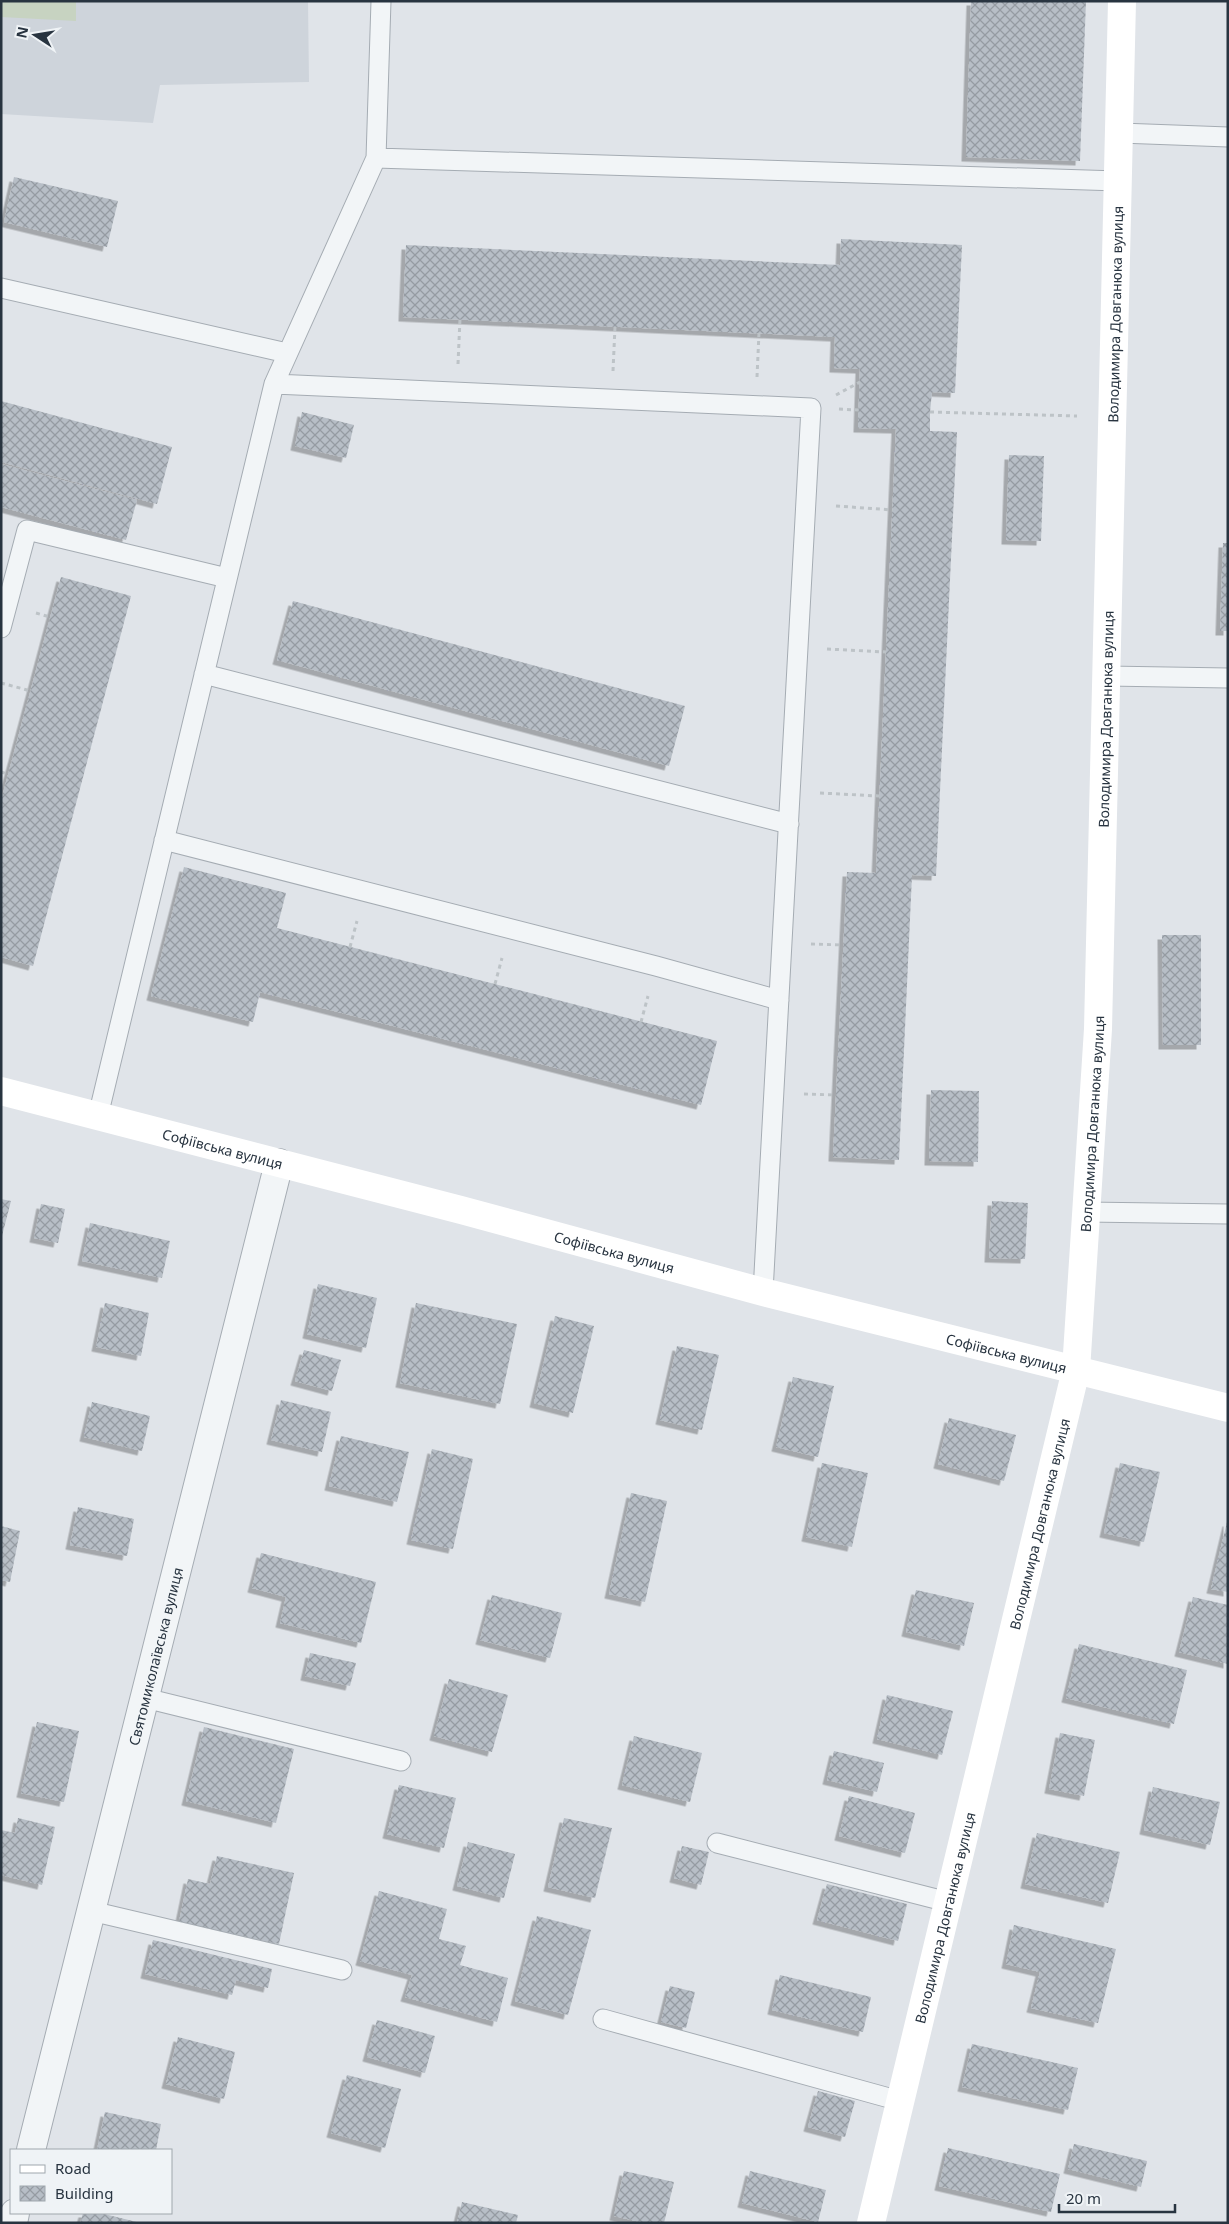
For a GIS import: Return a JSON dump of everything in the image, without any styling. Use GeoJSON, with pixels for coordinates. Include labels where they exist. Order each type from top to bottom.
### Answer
{"type":"FeatureCollection","features":[{"type":"Feature","properties":{"kind":"main road","name":"Володимира Довганюка вулиця"},"geometry":{"type":"LineString","coordinates":[[871,2223],[1076,1370],[1098,1029],[1122,1]]}},
{"type":"Feature","properties":{"kind":"main road","name":"Софіївська вулиця"},"geometry":{"type":"LineString","coordinates":[[1,1091],[763,1292],[1228,1408]]}},
{"type":"Feature","properties":{"kind":"street","name":"Святомиколаївська вулиця"},"geometry":{"type":"LineString","coordinates":[[31,2149],[279,1163]]}},
{"type":"Feature","properties":{"kind":"lane"},"geometry":{"type":"LineString","coordinates":[[98,1116],[274,384],[376,158],[381,1]]}},
{"type":"Feature","properties":{"kind":"lane"},"geometry":{"type":"LineString","coordinates":[[1120,133],[1228,137]]}},
{"type":"Feature","properties":{"kind":"lane"},"geometry":{"type":"LineString","coordinates":[[376,158],[1118,181]]}},
{"type":"Feature","properties":{"kind":"lane"},"geometry":{"type":"LineString","coordinates":[[1,288],[287,353]]}},
{"type":"Feature","properties":{"kind":"lane"},"geometry":{"type":"LineString","coordinates":[[274,384],[811,408],[763,1292]]}},
{"type":"Feature","properties":{"kind":"lane"},"geometry":{"type":"LineString","coordinates":[[1,628],[27,530],[227,578]]}},
{"type":"Feature","properties":{"kind":"lane"},"geometry":{"type":"LineString","coordinates":[[204,674],[789,824]]}},
{"type":"Feature","properties":{"kind":"lane"},"geometry":{"type":"LineString","coordinates":[[1107,676],[1228,678]]}},
{"type":"Feature","properties":{"kind":"lane"},"geometry":{"type":"LineString","coordinates":[[164,840],[656,966],[779,1000]]}},
{"type":"Feature","properties":{"kind":"lane"},"geometry":{"type":"LineString","coordinates":[[1086,1212],[1228,1214]]}},
{"type":"Feature","properties":{"kind":"lane"},"geometry":{"type":"LineString","coordinates":[[144,1698],[401,1761]]}},
{"type":"Feature","properties":{"kind":"lane"},"geometry":{"type":"LineString","coordinates":[[717,1843],[948,1902]]}},
{"type":"Feature","properties":{"kind":"lane"},"geometry":{"type":"LineString","coordinates":[[91,1911],[342,1970]]}},
{"type":"Feature","properties":{"kind":"lane"},"geometry":{"type":"LineString","coordinates":[[603,2019],[900,2101]]}},
{"type":"Feature","properties":{"kind":"path"},"geometry":{"type":"LineString","coordinates":[[456,392],[460,319]]}},
{"type":"Feature","properties":{"kind":"path"},"geometry":{"type":"LineString","coordinates":[[612,399],[616,326]]}},
{"type":"Feature","properties":{"kind":"path"},"geometry":{"type":"LineString","coordinates":[[756,406],[759,333]]}},
{"type":"Feature","properties":{"kind":"path"},"geometry":{"type":"LineString","coordinates":[[930,412],[1113,417]]}},
{"type":"Feature","properties":{"kind":"path"},"geometry":{"type":"LineString","coordinates":[[806,505],[892,510]]}},
{"type":"Feature","properties":{"kind":"path"},"geometry":{"type":"LineString","coordinates":[[799,648],[886,652]]}},
{"type":"Feature","properties":{"kind":"path"},"geometry":{"type":"LineString","coordinates":[[1,683],[31,691]]}},
{"type":"Feature","properties":{"kind":"path"},"geometry":{"type":"LineString","coordinates":[[1,772],[8,774]]}},
{"type":"Feature","properties":{"kind":"path"},"geometry":{"type":"LineString","coordinates":[[790,792],[879,796]]}},
{"type":"Feature","properties":{"kind":"shaded area"},"geometry":{"type":"Polygon","coordinates":[[[1,1],[308,1],[309,82],[160,85],[153,123],[1,114],[1,1]]]}},
{"type":"Feature","properties":{"kind":"green space"},"geometry":{"type":"Polygon","coordinates":[[[1,1],[76,1],[76,21],[1,17],[1,1]]]}},
{"type":"Feature","properties":{"kind":"building"},"geometry":{"type":"Polygon","coordinates":[[[971,1],[1086,1],[1080,161],[966,157],[971,1]]]}},
{"type":"Feature","properties":{"kind":"building"},"geometry":{"type":"Polygon","coordinates":[[[14,177],[118,201],[107,247],[4,222],[14,177]]]}},
{"type":"Feature","properties":{"kind":"building"},"geometry":{"type":"Polygon","coordinates":[[[841,239],[962,245],[955,393],[932,392],[930,412],[930,431],[957,432],[936,876],[912,875],[899,1160],[833,1157],[847,872],[876,873],[896,429],[858,428],[860,369],[834,368],[835,337],[403,317],[406,245],[840,265],[841,239]]]}},
{"type":"Feature","properties":{"kind":"building"},"geometry":{"type":"Polygon","coordinates":[[[1,401],[172,447],[157,504],[1,462],[1,401]]]}},
{"type":"Feature","properties":{"kind":"building"},"geometry":{"type":"Polygon","coordinates":[[[302,412],[354,425],[346,458],[295,446],[302,412]]]}},
{"type":"Feature","properties":{"kind":"building"},"geometry":{"type":"Polygon","coordinates":[[[1009,455],[1044,456],[1041,541],[1006,540],[1009,455]]]}},
{"type":"Feature","properties":{"kind":"building"},"geometry":{"type":"Polygon","coordinates":[[[1,464],[137,500],[126,540],[1,507],[1,464]]]}},
{"type":"Feature","properties":{"kind":"building"},"geometry":{"type":"Polygon","coordinates":[[[1223,543],[1228,543],[1228,631],[1220,631],[1223,543]]]}},
{"type":"Feature","properties":{"kind":"building"},"geometry":{"type":"Polygon","coordinates":[[[61,577],[131,596],[33,966],[1,957],[1,801],[61,577]]]}},
{"type":"Feature","properties":{"kind":"building"},"geometry":{"type":"Polygon","coordinates":[[[293,601],[685,706],[669,766],[277,660],[293,601]]]}},
{"type":"Feature","properties":{"kind":"building"},"geometry":{"type":"Polygon","coordinates":[[[184,867],[286,893],[277,928],[717,1041],[701,1105],[260,992],[253,1022],[151,996],[184,867]]]}},
{"type":"Feature","properties":{"kind":"building"},"geometry":{"type":"Polygon","coordinates":[[[1162,935],[1201,935],[1201,1045],[1163,1045],[1162,935]]]}},
{"type":"Feature","properties":{"kind":"building"},"geometry":{"type":"Polygon","coordinates":[[[931,1090],[979,1091],[978,1162],[929,1161],[931,1090]]]}},
{"type":"Feature","properties":{"kind":"building"},"geometry":{"type":"Polygon","coordinates":[[[1,1199],[11,1201],[2,1236],[1,1236],[1,1199]]]}},
{"type":"Feature","properties":{"kind":"building"},"geometry":{"type":"Polygon","coordinates":[[[992,1201],[1028,1203],[1025,1259],[989,1258],[992,1201]]]}},
{"type":"Feature","properties":{"kind":"building"},"geometry":{"type":"Polygon","coordinates":[[[41,1204],[65,1209],[58,1243],[34,1238],[41,1204]]]}},
{"type":"Feature","properties":{"kind":"building"},"geometry":{"type":"Polygon","coordinates":[[[90,1223],[170,1241],[162,1278],[82,1261],[90,1223]]]}},
{"type":"Feature","properties":{"kind":"building"},"geometry":{"type":"Polygon","coordinates":[[[318,1284],[377,1298],[366,1348],[307,1334],[318,1284]]]}},
{"type":"Feature","properties":{"kind":"building"},"geometry":{"type":"Polygon","coordinates":[[[105,1303],[149,1313],[141,1356],[96,1347],[105,1303]]]}},
{"type":"Feature","properties":{"kind":"building"},"geometry":{"type":"Polygon","coordinates":[[[416,1303],[517,1324],[500,1404],[400,1383],[416,1303]]]}},
{"type":"Feature","properties":{"kind":"building"},"geometry":{"type":"Polygon","coordinates":[[[555,1316],[594,1326],[573,1413],[534,1403],[555,1316]]]}},
{"type":"Feature","properties":{"kind":"building"},"geometry":{"type":"Polygon","coordinates":[[[677,1346],[719,1355],[702,1430],[660,1420],[677,1346]]]}},
{"type":"Feature","properties":{"kind":"building"},"geometry":{"type":"Polygon","coordinates":[[[304,1350],[341,1360],[332,1391],[295,1381],[304,1350]]]}},
{"type":"Feature","properties":{"kind":"building"},"geometry":{"type":"Polygon","coordinates":[[[793,1377],[834,1386],[818,1457],[776,1447],[793,1377]]]}},
{"type":"Feature","properties":{"kind":"building"},"geometry":{"type":"Polygon","coordinates":[[[281,1400],[331,1412],[322,1452],[271,1440],[281,1400]]]}},
{"type":"Feature","properties":{"kind":"building"},"geometry":{"type":"Polygon","coordinates":[[[92,1402],[150,1416],[142,1451],[84,1437],[92,1402]]]}},
{"type":"Feature","properties":{"kind":"building"},"geometry":{"type":"Polygon","coordinates":[[[949,1418],[1016,1435],[1004,1481],[938,1464],[949,1418]]]}},
{"type":"Feature","properties":{"kind":"building"},"geometry":{"type":"Polygon","coordinates":[[[341,1436],[409,1452],[397,1502],[329,1486],[341,1436]]]}},
{"type":"Feature","properties":{"kind":"building"},"geometry":{"type":"Polygon","coordinates":[[[432,1449],[473,1459],[453,1549],[411,1540],[432,1449]]]}},
{"type":"Feature","properties":{"kind":"building"},"geometry":{"type":"Polygon","coordinates":[[[822,1463],[868,1473],[852,1547],[806,1537],[822,1463]]]}},
{"type":"Feature","properties":{"kind":"building"},"geometry":{"type":"Polygon","coordinates":[[[1120,1463],[1160,1472],[1144,1542],[1104,1533],[1120,1463]]]}},
{"type":"Feature","properties":{"kind":"building"},"geometry":{"type":"Polygon","coordinates":[[[631,1493],[667,1501],[645,1602],[609,1594],[631,1493]]]}},
{"type":"Feature","properties":{"kind":"building"},"geometry":{"type":"Polygon","coordinates":[[[78,1507],[134,1519],[127,1556],[70,1545],[78,1507]]]}},
{"type":"Feature","properties":{"kind":"building"},"geometry":{"type":"Polygon","coordinates":[[[1228,1522],[1228,1592],[1211,1589],[1228,1522]]]}},
{"type":"Feature","properties":{"kind":"building"},"geometry":{"type":"Polygon","coordinates":[[[1,1526],[20,1531],[10,1582],[1,1580],[1,1526]]]}},
{"type":"Feature","properties":{"kind":"building"},"geometry":{"type":"Polygon","coordinates":[[[261,1553],[376,1582],[361,1643],[280,1623],[286,1597],[252,1588],[261,1553]]]}},
{"type":"Feature","properties":{"kind":"building"},"geometry":{"type":"Polygon","coordinates":[[[916,1590],[974,1603],[964,1646],[906,1632],[916,1590]]]}},
{"type":"Feature","properties":{"kind":"building"},"geometry":{"type":"Polygon","coordinates":[[[492,1595],[562,1613],[550,1658],[480,1640],[492,1595]]]}},
{"type":"Feature","properties":{"kind":"building"},"geometry":{"type":"Polygon","coordinates":[[[1193,1597],[1228,1605],[1228,1664],[1179,1652],[1193,1597]]]}},
{"type":"Feature","properties":{"kind":"building"},"geometry":{"type":"Polygon","coordinates":[[[1079,1644],[1187,1670],[1174,1724],[1066,1698],[1079,1644]]]}},
{"type":"Feature","properties":{"kind":"building"},"geometry":{"type":"Polygon","coordinates":[[[310,1653],[356,1663],[350,1686],[305,1676],[310,1653]]]}},
{"type":"Feature","properties":{"kind":"building"},"geometry":{"type":"Polygon","coordinates":[[[449,1679],[508,1695],[492,1752],[434,1736],[449,1679]]]}},
{"type":"Feature","properties":{"kind":"building"},"geometry":{"type":"Polygon","coordinates":[[[887,1695],[953,1711],[942,1755],[877,1739],[887,1695]]]}},
{"type":"Feature","properties":{"kind":"building"},"geometry":{"type":"Polygon","coordinates":[[[37,1722],[79,1731],[64,1802],[21,1793],[37,1722]]]}},
{"type":"Feature","properties":{"kind":"building"},"geometry":{"type":"Polygon","coordinates":[[[204,1727],[294,1749],[276,1823],[186,1801],[204,1727]]]}},
{"type":"Feature","properties":{"kind":"building"},"geometry":{"type":"Polygon","coordinates":[[[1060,1733],[1095,1740],[1084,1796],[1049,1789],[1060,1733]]]}},
{"type":"Feature","properties":{"kind":"building"},"geometry":{"type":"Polygon","coordinates":[[[634,1736],[702,1753],[690,1802],[622,1785],[634,1736]]]}},
{"type":"Feature","properties":{"kind":"building"},"geometry":{"type":"Polygon","coordinates":[[[834,1751],[884,1763],[877,1792],[827,1780],[834,1751]]]}},
{"type":"Feature","properties":{"kind":"building"},"geometry":{"type":"Polygon","coordinates":[[[399,1785],[456,1798],[444,1848],[387,1834],[399,1785]]]}},
{"type":"Feature","properties":{"kind":"building"},"geometry":{"type":"Polygon","coordinates":[[[1153,1787],[1220,1802],[1210,1845],[1144,1830],[1153,1787]]]}},
{"type":"Feature","properties":{"kind":"building"},"geometry":{"type":"Polygon","coordinates":[[[849,1796],[915,1813],[905,1853],[839,1836],[849,1796]]]}},
{"type":"Feature","properties":{"kind":"building"},"geometry":{"type":"Polygon","coordinates":[[[18,1818],[55,1827],[42,1885],[1,1875],[1,1830],[15,1833],[18,1818]]]}},
{"type":"Feature","properties":{"kind":"building"},"geometry":{"type":"Polygon","coordinates":[[[564,1818],[612,1828],[595,1898],[548,1887],[564,1818]]]}},
{"type":"Feature","properties":{"kind":"building"},"geometry":{"type":"Polygon","coordinates":[[[1037,1833],[1120,1852],[1108,1903],[1025,1884],[1037,1833]]]}},
{"type":"Feature","properties":{"kind":"building"},"geometry":{"type":"Polygon","coordinates":[[[468,1842],[515,1854],[504,1898],[457,1886],[468,1842]]]}},
{"type":"Feature","properties":{"kind":"building"},"geometry":{"type":"Polygon","coordinates":[[[682,1846],[709,1852],[701,1885],[674,1878],[682,1846]]]}},
{"type":"Feature","properties":{"kind":"building"},"geometry":{"type":"Polygon","coordinates":[[[217,1856],[294,1873],[279,1944],[179,1922],[188,1879],[210,1884],[217,1856]]]}},
{"type":"Feature","properties":{"kind":"building"},"geometry":{"type":"Polygon","coordinates":[[[827,1884],[907,1904],[898,1941],[817,1920],[827,1884]]]}},
{"type":"Feature","properties":{"kind":"building"},"geometry":{"type":"Polygon","coordinates":[[[379,1891],[447,1909],[439,1939],[466,1946],[460,1965],[508,1978],[497,2022],[405,1997],[412,1975],[360,1961],[379,1891]]]}},
{"type":"Feature","properties":{"kind":"building"},"geometry":{"type":"Polygon","coordinates":[[[537,1916],[591,1930],[568,2015],[515,2001],[537,1916]]]}},
{"type":"Feature","properties":{"kind":"building"},"geometry":{"type":"Polygon","coordinates":[[[1014,1925],[1116,1949],[1098,2023],[1031,2008],[1040,1972],[1006,1964],[1014,1925]]]}},
{"type":"Feature","properties":{"kind":"building"},"geometry":{"type":"Polygon","coordinates":[[[153,1940],[272,1969],[268,1988],[236,1980],[232,1995],[145,1974],[153,1940]]]}},
{"type":"Feature","properties":{"kind":"building"},"geometry":{"type":"Polygon","coordinates":[[[780,1975],[871,1997],[863,2032],[772,2010],[780,1975]]]}},
{"type":"Feature","properties":{"kind":"building"},"geometry":{"type":"Polygon","coordinates":[[[670,1986],[695,1992],[686,2028],[661,2022],[670,1986]]]}},
{"type":"Feature","properties":{"kind":"building"},"geometry":{"type":"Polygon","coordinates":[[[377,2020],[435,2036],[425,2073],[367,2057],[377,2020]]]}},
{"type":"Feature","properties":{"kind":"building"},"geometry":{"type":"Polygon","coordinates":[[[178,2037],[235,2052],[224,2099],[166,2084],[178,2037]]]}},
{"type":"Feature","properties":{"kind":"building"},"geometry":{"type":"Polygon","coordinates":[[[972,2044],[1078,2068],[1068,2110],[962,2087],[972,2044]]]}},
{"type":"Feature","properties":{"kind":"building"},"geometry":{"type":"Polygon","coordinates":[[[347,2075],[401,2089],[385,2148],[331,2133],[347,2075]]]}},
{"type":"Feature","properties":{"kind":"building"},"geometry":{"type":"Polygon","coordinates":[[[818,2091],[855,2101],[845,2137],[808,2127],[818,2091]]]}},
{"type":"Feature","properties":{"kind":"building"},"geometry":{"type":"Polygon","coordinates":[[[105,2112],[161,2124],[156,2149],[97,2149],[105,2112]]]}},
{"type":"Feature","properties":{"kind":"building"},"geometry":{"type":"Polygon","coordinates":[[[1074,2144],[1147,2161],[1141,2187],[1068,2169],[1074,2144]]]}},
{"type":"Feature","properties":{"kind":"building"},"geometry":{"type":"Polygon","coordinates":[[[948,2148],[1060,2174],[1051,2212],[939,2186],[948,2148]]]}},
{"type":"Feature","properties":{"kind":"building"},"geometry":{"type":"Polygon","coordinates":[[[624,2171],[674,2182],[664,2223],[645,2223],[614,2216],[624,2171]]]}},
{"type":"Feature","properties":{"kind":"building"},"geometry":{"type":"Polygon","coordinates":[[[750,2171],[826,2190],[818,2222],[742,2203],[750,2171]]]}},
{"type":"Feature","properties":{"kind":"building"},"geometry":{"type":"Polygon","coordinates":[[[462,2202],[518,2215],[516,2223],[457,2223],[462,2202]]]}},
{"type":"Feature","properties":{"kind":"building"},"geometry":{"type":"Polygon","coordinates":[[[83,2214],[104,2214],[141,2223],[80,2223],[83,2214]]]}}]}
